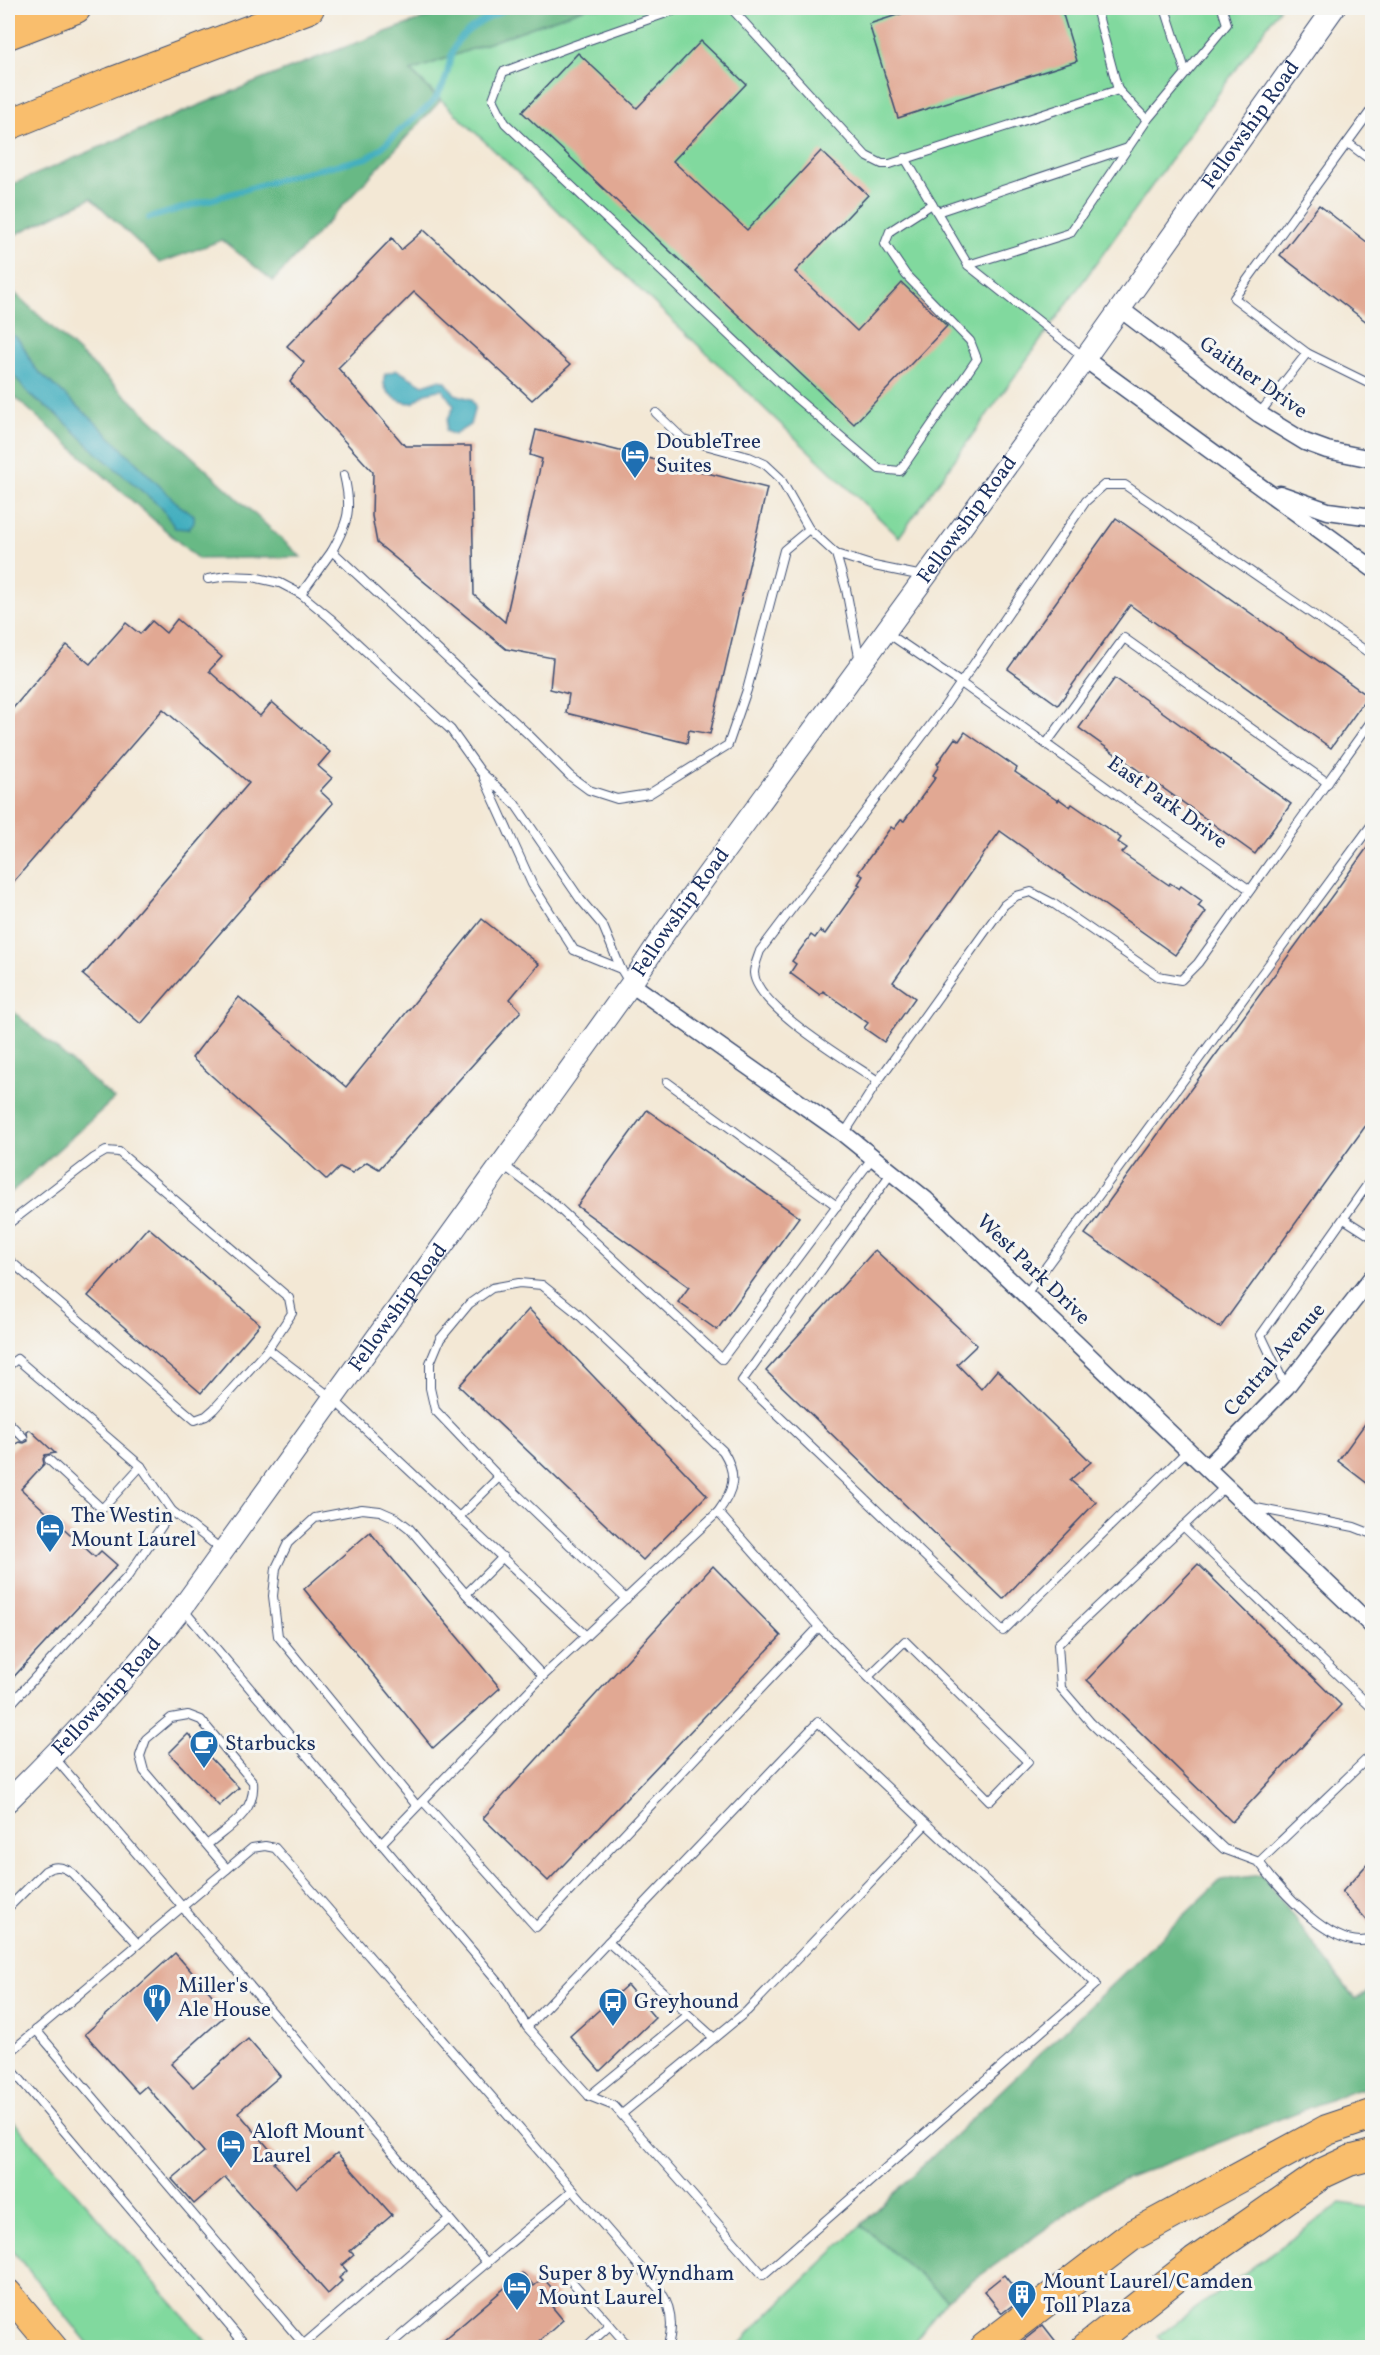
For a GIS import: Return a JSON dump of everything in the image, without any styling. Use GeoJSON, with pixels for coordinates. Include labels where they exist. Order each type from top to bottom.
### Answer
{"type":"FeatureCollection","features":[{"type":"Feature","properties":{"kind":"highway"},"geometry":{"type":"LineString","coordinates":[[8,10],[12,8]]}},
{"type":"Feature","properties":{"kind":"highway"},"geometry":{"type":"LineString","coordinates":[[8,34],[76,8]]}},
{"type":"Feature","properties":{"kind":"highway"},"geometry":{"type":"LineString","coordinates":[[8,125],[309,8]]}},
{"type":"Feature","properties":{"kind":"highway"},"geometry":{"type":"LineString","coordinates":[[985,2348],[1130,2237],[1327,2130],[1372,2115]]}},
{"type":"Feature","properties":{"kind":"highway"},"geometry":{"type":"LineString","coordinates":[[1237,2178],[1372,2136]]}},
{"type":"Feature","properties":{"kind":"highway"},"geometry":{"type":"LineString","coordinates":[[1086,2348],[1195,2262],[1323,2173],[1349,2161],[1372,2155]]}},
{"type":"Feature","properties":{"kind":"highway"},"geometry":{"type":"LineString","coordinates":[[1271,2209],[1328,2185],[1372,2176]]}},
{"type":"Feature","properties":{"kind":"highway"},"geometry":{"type":"LineString","coordinates":[[8,2293],[54,2348]]}},
{"type":"Feature","properties":{"kind":"street","name":"Fellowship Road"},"geometry":{"type":"LineString","coordinates":[[8,1801],[54,1756],[120,1685],[182,1608],[501,1164],[626,977],[666,932],[927,576],[1085,359],[1334,8]]}},
{"type":"Feature","properties":{"kind":"street","name":"Gaither Drive"},"geometry":{"type":"LineString","coordinates":[[1119,308],[1259,414],[1305,442],[1327,450],[1372,459]]}},
{"type":"Feature","properties":{"kind":"street"},"geometry":{"type":"LineString","coordinates":[[1085,359],[1372,568]]}},
{"type":"Feature","properties":{"kind":"street"},"geometry":{"type":"LineString","coordinates":[[1263,488],[1328,511],[1372,517]]}},
{"type":"Feature","properties":{"kind":"street","name":"West Park Drive"},"geometry":{"type":"LineString","coordinates":[[626,977],[844,1134],[926,1200],[1026,1293],[1372,1626]]}},
{"type":"Feature","properties":{"kind":"street","name":"Central Avenue"},"geometry":{"type":"LineString","coordinates":[[1207,1468],[1286,1387],[1372,1277]]}},
{"type":"Feature","properties":{"kind":"lane"},"geometry":{"type":"LineString","coordinates":[[703,8],[678,9],[503,72],[493,99],[505,123],[789,392],[879,470],[900,471],[977,359],[970,340],[906,275],[885,244],[890,231],[932,204]]}},
{"type":"Feature","properties":{"kind":"lane"},"geometry":{"type":"LineString","coordinates":[[731,8],[866,156],[882,164],[890,164],[1118,90]]}},
{"type":"Feature","properties":{"kind":"lane"},"geometry":{"type":"LineString","coordinates":[[1096,8],[1118,90],[1147,120]]}},
{"type":"Feature","properties":{"kind":"lane"},"geometry":{"type":"LineString","coordinates":[[1165,8],[1186,73]]}},
{"type":"Feature","properties":{"kind":"lane"},"geometry":{"type":"LineString","coordinates":[[968,265],[1070,233],[1147,120],[1227,24],[1222,8]]}},
{"type":"Feature","properties":{"kind":"lane"},"geometry":{"type":"LineString","coordinates":[[1372,109],[1234,298],[1307,353],[1372,385]]}},
{"type":"Feature","properties":{"kind":"lane"},"geometry":{"type":"LineString","coordinates":[[1348,143],[1372,161]]}},
{"type":"Feature","properties":{"kind":"lane"},"geometry":{"type":"LineString","coordinates":[[937,212],[1128,148]]}},
{"type":"Feature","properties":{"kind":"lane"},"geometry":{"type":"LineString","coordinates":[[905,158],[968,265],[1085,359]]}},
{"type":"Feature","properties":{"kind":"lane"},"geometry":{"type":"LineString","coordinates":[[1259,414],[1307,353]]}},
{"type":"Feature","properties":{"kind":"lane"},"geometry":{"type":"LineString","coordinates":[[656,413],[683,439],[765,464],[780,478],[808,529],[836,555],[874,566],[927,576]]}},
{"type":"Feature","properties":{"kind":"lane"},"geometry":{"type":"LineString","coordinates":[[301,594],[332,551],[340,535],[350,501],[344,475]]}},
{"type":"Feature","properties":{"kind":"lane"},"geometry":{"type":"LineString","coordinates":[[878,1081],[788,1020],[757,985],[754,972],[760,951],[961,683],[1086,501],[1104,485],[1125,485],[1372,655]]}},
{"type":"Feature","properties":{"kind":"lane"},"geometry":{"type":"LineString","coordinates":[[332,551],[570,776],[589,790],[617,799],[649,794],[728,745],[737,725],[784,550],[808,529]]}},
{"type":"Feature","properties":{"kind":"lane"},"geometry":{"type":"LineString","coordinates":[[836,555],[846,589],[860,666]]}},
{"type":"Feature","properties":{"kind":"lane"},"geometry":{"type":"LineString","coordinates":[[208,579],[227,576],[253,577],[280,583],[301,594],[451,730],[482,772],[515,804],[587,909],[603,926],[626,977]]}},
{"type":"Feature","properties":{"kind":"lane","name":"East Park Drive"},"geometry":{"type":"LineString","coordinates":[[886,632],[1250,890]]}},
{"type":"Feature","properties":{"kind":"lane"},"geometry":{"type":"LineString","coordinates":[[1046,744],[1124,638],[1328,783]]}},
{"type":"Feature","properties":{"kind":"lane"},"geometry":{"type":"LineString","coordinates":[[844,1134],[878,1081],[1004,905],[1016,896],[1031,892],[1054,904],[1158,976],[1181,980],[1198,963],[1372,720]]}},
{"type":"Feature","properties":{"kind":"lane"},"geometry":{"type":"LineString","coordinates":[[482,772],[519,859],[552,918],[574,950],[626,977]]}},
{"type":"Feature","properties":{"kind":"lane"},"geometry":{"type":"LineString","coordinates":[[1026,1293],[1372,824]]}},
{"type":"Feature","properties":{"kind":"lane"},"geometry":{"type":"LineString","coordinates":[[667,1082],[837,1206]]}},
{"type":"Feature","properties":{"kind":"lane"},"geometry":{"type":"LineString","coordinates":[[8,1224],[94,1158],[106,1151],[118,1152],[289,1298],[292,1313],[268,1348],[214,1409],[207,1416],[195,1420],[8,1259]]}},
{"type":"Feature","properties":{"kind":"lane"},"geometry":{"type":"LineString","coordinates":[[501,1164],[552,1202],[722,1359],[873,1157]]}},
{"type":"Feature","properties":{"kind":"lane"},"geometry":{"type":"LineString","coordinates":[[892,1172],[742,1381],[1003,1631],[1188,1450]]}},
{"type":"Feature","properties":{"kind":"lane"},"geometry":{"type":"LineString","coordinates":[[1286,1387],[1261,1335],[1372,1178]]}},
{"type":"Feature","properties":{"kind":"lane"},"geometry":{"type":"LineString","coordinates":[[1344,1219],[1372,1237]]}},
{"type":"Feature","properties":{"kind":"lane"},"geometry":{"type":"LineString","coordinates":[[381,1844],[543,1676],[626,1599],[718,1512],[729,1497],[733,1480],[731,1463],[723,1451],[576,1312],[542,1285],[519,1282],[492,1288],[469,1304],[440,1339],[430,1363],[430,1388],[435,1410],[499,1477],[626,1599]]}},
{"type":"Feature","properties":{"kind":"lane"},"geometry":{"type":"LineString","coordinates":[[268,1348],[332,1398],[586,1636]]}},
{"type":"Feature","properties":{"kind":"lane"},"geometry":{"type":"LineString","coordinates":[[8,1366],[17,1359],[141,1466],[172,1511],[222,1551]]}},
{"type":"Feature","properties":{"kind":"lane"},"geometry":{"type":"LineString","coordinates":[[8,1422],[24,1437]]}},
{"type":"Feature","properties":{"kind":"lane"},"geometry":{"type":"LineString","coordinates":[[49,1460],[102,1509],[141,1466]]}},
{"type":"Feature","properties":{"kind":"lane"},"geometry":{"type":"LineString","coordinates":[[459,1516],[499,1477]]}},
{"type":"Feature","properties":{"kind":"lane"},"geometry":{"type":"LineString","coordinates":[[1226,1486],[1058,1644],[1061,1688],[1092,1723],[1224,1849],[1259,1862],[1274,1882],[1309,1917],[1345,1939],[1365,1941],[1372,1939]]}},
{"type":"Feature","properties":{"kind":"lane"},"geometry":{"type":"LineString","coordinates":[[1247,1507],[1354,1527],[1372,1534]]}},
{"type":"Feature","properties":{"kind":"lane"},"geometry":{"type":"LineString","coordinates":[[543,1676],[466,1594],[409,1528],[396,1518],[380,1511],[362,1509],[315,1518],[288,1543],[276,1568],[273,1596],[278,1636],[420,1804],[536,1928],[819,1627]]}},
{"type":"Feature","properties":{"kind":"lane"},"geometry":{"type":"LineString","coordinates":[[8,1707],[128,1576],[172,1511]]}},
{"type":"Feature","properties":{"kind":"lane"},"geometry":{"type":"LineString","coordinates":[[718,1512],[819,1627],[868,1677],[990,1801],[1029,1762],[905,1641],[868,1677]]}},
{"type":"Feature","properties":{"kind":"lane"},"geometry":{"type":"LineString","coordinates":[[1183,1526],[1372,1708]]}},
{"type":"Feature","properties":{"kind":"lane"},"geometry":{"type":"LineString","coordinates":[[466,1594],[503,1557]]}},
{"type":"Feature","properties":{"kind":"lane"},"geometry":{"type":"LineString","coordinates":[[182,1608],[501,1985],[527,2027],[589,2096],[614,2106],[763,2275],[1096,1984],[818,1722],[527,2027]]}},
{"type":"Feature","properties":{"kind":"lane"},"geometry":{"type":"LineString","coordinates":[[207,1845],[244,1814],[251,1803],[253,1782],[201,1720],[188,1715],[174,1716],[144,1742],[140,1756],[144,1771],[227,1869]]}},
{"type":"Feature","properties":{"kind":"lane"},"geometry":{"type":"LineString","coordinates":[[1259,1862],[1372,1754]]}},
{"type":"Feature","properties":{"kind":"lane"},"geometry":{"type":"LineString","coordinates":[[54,1756],[487,2263]]}},
{"type":"Feature","properties":{"kind":"lane"},"geometry":{"type":"LineString","coordinates":[[622,2115],[747,2011],[926,1824]]}},
{"type":"Feature","properties":{"kind":"lane"},"geometry":{"type":"LineString","coordinates":[[8,2054],[252,1848],[265,1846],[278,1850],[663,2296],[671,2322],[667,2348]]}},
{"type":"Feature","properties":{"kind":"lane"},"geometry":{"type":"LineString","coordinates":[[8,1908],[45,1871],[61,1867],[72,1873],[138,1944]]}},
{"type":"Feature","properties":{"kind":"lane"},"geometry":{"type":"LineString","coordinates":[[608,1942],[714,2038]]}},
{"type":"Feature","properties":{"kind":"lane"},"geometry":{"type":"LineString","coordinates":[[589,2096],[688,2015]]}},
{"type":"Feature","properties":{"kind":"lane"},"geometry":{"type":"LineString","coordinates":[[36,2030],[305,2346],[449,2219]]}},
{"type":"Feature","properties":{"kind":"lane"},"geometry":{"type":"LineString","coordinates":[[8,2065],[248,2348]]}},
{"type":"Feature","properties":{"kind":"lane"},"geometry":{"type":"LineString","coordinates":[[386,2348],[573,2190]]}},
{"type":"Feature","properties":{"kind":"lane"},"geometry":{"type":"LineString","coordinates":[[566,2275],[630,2348]]}},
{"type":"Feature","properties":{"kind":"lane"},"geometry":{"type":"LineString","coordinates":[[585,2348],[610,2325]]}},
{"type":"Feature","properties":{"kind":"green space"},"geometry":{"type":"Polygon","coordinates":[[[456,8],[585,8],[411,71],[440,101],[273,281],[222,240],[160,263],[91,198],[8,238],[8,186],[286,70],[456,8]]]}},
{"type":"Feature","properties":{"kind":"green space"},"geometry":{"type":"Polygon","coordinates":[[[585,8],[1280,8],[899,537],[411,71],[585,8]]]}},
{"type":"Feature","properties":{"kind":"green space"},"geometry":{"type":"Polygon","coordinates":[[[8,287],[301,557],[198,559],[8,391],[8,287]]]}},
{"type":"Feature","properties":{"kind":"green space"},"geometry":{"type":"Polygon","coordinates":[[[8,1007],[114,1099],[8,1195],[8,1007]]]}},
{"type":"Feature","properties":{"kind":"green space"},"geometry":{"type":"Polygon","coordinates":[[[1262,1875],[1355,1999],[1372,1989],[1372,2089],[1357,2089],[1103,2188],[947,2299],[861,2225],[1221,1880],[1262,1875]]]}},
{"type":"Feature","properties":{"kind":"green space"},"geometry":{"type":"Polygon","coordinates":[[[8,2115],[211,2347],[91,2347],[8,2245],[8,2115]]]}},
{"type":"Feature","properties":{"kind":"green space"},"geometry":{"type":"Polygon","coordinates":[[[1341,2203],[1372,2208],[1372,2347],[1170,2347],[1158,2336],[1341,2203]]]}},
{"type":"Feature","properties":{"kind":"green space"},"geometry":{"type":"Polygon","coordinates":[[[861,2225],[947,2299],[910,2347],[737,2347],[759,2323],[861,2225]]]}},
{"type":"Feature","properties":{"kind":"water"},"geometry":{"type":"Polygon","coordinates":[[[8,332],[22,344],[34,367],[41,374],[92,419],[180,506],[194,515],[194,522],[188,529],[175,528],[162,508],[98,454],[62,419],[30,395],[8,368],[8,332]]]}},
{"type":"Feature","properties":{"kind":"water"},"geometry":{"type":"Polygon","coordinates":[[[397,370],[423,385],[438,380],[445,381],[455,394],[471,399],[475,407],[470,425],[454,435],[446,431],[447,421],[454,406],[442,389],[426,393],[413,403],[401,401],[391,395],[385,386],[385,374],[397,370]]]}},
{"type":"Feature","properties":{"kind":"building"},"geometry":{"type":"Polygon","coordinates":[[[919,8],[1061,8],[1077,61],[898,118],[869,24],[919,8]]]}},
{"type":"Feature","properties":{"kind":"building"},"geometry":{"type":"Polygon","coordinates":[[[701,41],[746,84],[673,161],[747,230],[821,151],[868,195],[795,272],[857,331],[902,283],[947,326],[854,424],[522,112],[578,53],[637,108],[701,41]]]}},
{"type":"Feature","properties":{"kind":"building"},"geometry":{"type":"Polygon","coordinates":[[[1319,205],[1372,246],[1372,326],[1280,255],[1319,205]]]}},
{"type":"Feature","properties":{"kind":"building","name":"DoubleTree Suites"},"geometry":{"type":"Polygon","coordinates":[[[424,230],[570,365],[532,400],[414,292],[338,368],[405,446],[471,446],[474,595],[505,622],[542,459],[530,455],[536,430],[767,488],[710,734],[689,730],[687,743],[566,713],[569,694],[550,689],[553,658],[506,649],[377,543],[372,516],[373,472],[290,382],[304,362],[287,346],[392,238],[401,250],[424,230]]]}},
{"type":"Feature","properties":{"kind":"building"},"geometry":{"type":"Polygon","coordinates":[[[1116,518],[1368,696],[1331,748],[1130,605],[1058,705],[1008,669],[1116,518]]]}},
{"type":"Feature","properties":{"kind":"building"},"geometry":{"type":"Polygon","coordinates":[[[177,619],[222,657],[209,671],[260,716],[272,702],[330,752],[318,766],[332,778],[320,791],[333,803],[141,1024],[83,975],[249,783],[163,709],[8,888],[8,714],[67,645],[90,664],[126,623],[140,634],[152,621],[166,633],[177,619]]]}},
{"type":"Feature","properties":{"kind":"building"},"geometry":{"type":"Polygon","coordinates":[[[1115,678],[1291,804],[1255,854],[1079,728],[1115,678]]]}},
{"type":"Feature","properties":{"kind":"building"},"geometry":{"type":"Polygon","coordinates":[[[965,732],[1017,768],[1015,772],[1058,801],[1059,799],[1070,807],[1072,804],[1121,838],[1118,842],[1127,848],[1122,853],[1169,885],[1170,883],[1179,889],[1181,886],[1202,901],[1198,906],[1206,912],[1175,955],[1000,831],[893,982],[915,998],[884,1042],[864,1028],[868,1023],[823,991],[820,995],[790,973],[796,964],[792,961],[811,935],[815,938],[820,931],[825,934],[860,885],[858,884],[863,876],[858,873],[891,827],[894,829],[901,820],[904,821],[936,777],[933,775],[939,766],[937,764],[955,738],[959,741],[965,732]]]}},
{"type":"Feature","properties":{"kind":"building"},"geometry":{"type":"Polygon","coordinates":[[[1372,841],[1372,1117],[1220,1328],[1085,1234],[1372,841]]]}},
{"type":"Feature","properties":{"kind":"building"},"geometry":{"type":"Polygon","coordinates":[[[482,919],[539,964],[510,999],[521,1011],[379,1169],[367,1162],[352,1173],[340,1167],[327,1180],[192,1058],[239,997],[346,1087],[482,919]]]}},
{"type":"Feature","properties":{"kind":"building"},"geometry":{"type":"Polygon","coordinates":[[[647,1110],[799,1217],[717,1330],[678,1302],[689,1287],[577,1206],[647,1110]]]}},
{"type":"Feature","properties":{"kind":"building"},"geometry":{"type":"Polygon","coordinates":[[[148,1227],[260,1324],[201,1393],[88,1296],[148,1227]]]}},
{"type":"Feature","properties":{"kind":"building"},"geometry":{"type":"Polygon","coordinates":[[[875,1250],[977,1345],[957,1364],[981,1389],[997,1370],[1091,1462],[1070,1480],[1096,1502],[1003,1599],[766,1371],[875,1250]]]}},
{"type":"Feature","properties":{"kind":"building"},"geometry":{"type":"Polygon","coordinates":[[[529,1309],[707,1495],[643,1560],[459,1386],[529,1309]]]}},
{"type":"Feature","properties":{"kind":"building"},"geometry":{"type":"Polygon","coordinates":[[[1372,1414],[1372,1487],[1338,1461],[1372,1414]]]}},
{"type":"Feature","properties":{"kind":"building","name":"The Westin Mount Laurel"},"geometry":{"type":"Polygon","coordinates":[[[30,1430],[55,1453],[45,1455],[44,1464],[21,1489],[95,1557],[101,1551],[117,1565],[8,1683],[8,1454],[19,1442],[28,1441],[27,1432],[30,1430]]]}},
{"type":"Feature","properties":{"kind":"building"},"geometry":{"type":"Polygon","coordinates":[[[370,1532],[500,1688],[433,1748],[304,1589],[370,1532]]]}},
{"type":"Feature","properties":{"kind":"building"},"geometry":{"type":"Polygon","coordinates":[[[1198,1564],[1341,1705],[1232,1822],[1087,1680],[1198,1564]]]}},
{"type":"Feature","properties":{"kind":"building"},"geometry":{"type":"Polygon","coordinates":[[[713,1566],[781,1636],[548,1881],[483,1818],[713,1566]]]}},
{"type":"Feature","properties":{"kind":"building","name":"Starbucks"},"geometry":{"type":"Polygon","coordinates":[[[188,1734],[239,1788],[219,1806],[169,1753],[188,1734]]]}},
{"type":"Feature","properties":{"kind":"building"},"geometry":{"type":"Polygon","coordinates":[[[1372,1859],[1372,1926],[1342,1892],[1372,1859]]]}},
{"type":"Feature","properties":{"kind":"building","name":"Aloft Mount Laurel"},"geometry":{"type":"Polygon","coordinates":[[[175,1953],[228,2013],[171,2064],[193,2087],[248,2039],[280,2076],[238,2112],[278,2159],[274,2163],[296,2188],[337,2153],[392,2215],[350,2251],[354,2255],[342,2265],[347,2271],[339,2278],[342,2281],[328,2294],[225,2177],[194,2204],[172,2179],[204,2152],[146,2086],[138,2093],[85,2034],[175,1953]]]}},
{"type":"Feature","properties":{"kind":"building","name":"Greyhound"},"geometry":{"type":"Polygon","coordinates":[[[627,1985],[655,2018],[600,2071],[570,2036],[627,1985]]]}},
{"type":"Feature","properties":{"kind":"building","name":"Super 8 by Wyndham Mount Laurel"},"geometry":{"type":"Polygon","coordinates":[[[522,2273],[534,2286],[543,2278],[558,2295],[549,2303],[563,2320],[532,2348],[435,2348],[522,2273]]]}},
{"type":"Feature","properties":{"kind":"building"},"geometry":{"type":"Polygon","coordinates":[[[1004,2275],[1022,2298],[1002,2313],[984,2291],[1004,2275]]]}},
{"type":"Feature","properties":{"kind":"building"},"geometry":{"type":"Polygon","coordinates":[[[1043,2325],[1061,2348],[1028,2348],[1023,2341],[1043,2325]]]}},
{"type":"Feature","properties":{"kind":"waterway"},"geometry":{"type":"LineString","coordinates":[[149,218],[297,174],[367,158],[380,149],[437,96],[445,80],[453,50],[463,35],[481,22],[508,8]]}},
{"type":"Feature","properties":{"kind":"place","name":"DoubleTree Suites"},"geometry":{"type":"Point","coordinates":[635,480]}},
{"type":"Feature","properties":{"kind":"place","name":"The Westin Mount Laurel"},"geometry":{"type":"Point","coordinates":[50,1554]}},
{"type":"Feature","properties":{"kind":"place","name":"Starbucks"},"geometry":{"type":"Point","coordinates":[204,1770]}},
{"type":"Feature","properties":{"kind":"place","name":"Miller's Ale House"},"geometry":{"type":"Point","coordinates":[157,2024]}},
{"type":"Feature","properties":{"kind":"place","name":"Greyhound"},"geometry":{"type":"Point","coordinates":[613,2028]}},
{"type":"Feature","properties":{"kind":"place","name":"Aloft Mount Laurel"},"geometry":{"type":"Point","coordinates":[231,2170]}},
{"type":"Feature","properties":{"kind":"place","name":"Super 8 by Wyndham Mount Laurel"},"geometry":{"type":"Point","coordinates":[517,2312]}},
{"type":"Feature","properties":{"kind":"place","name":"Mount Laurel/Camden Toll Plaza"},"geometry":{"type":"Point","coordinates":[1022,2320]}}]}
